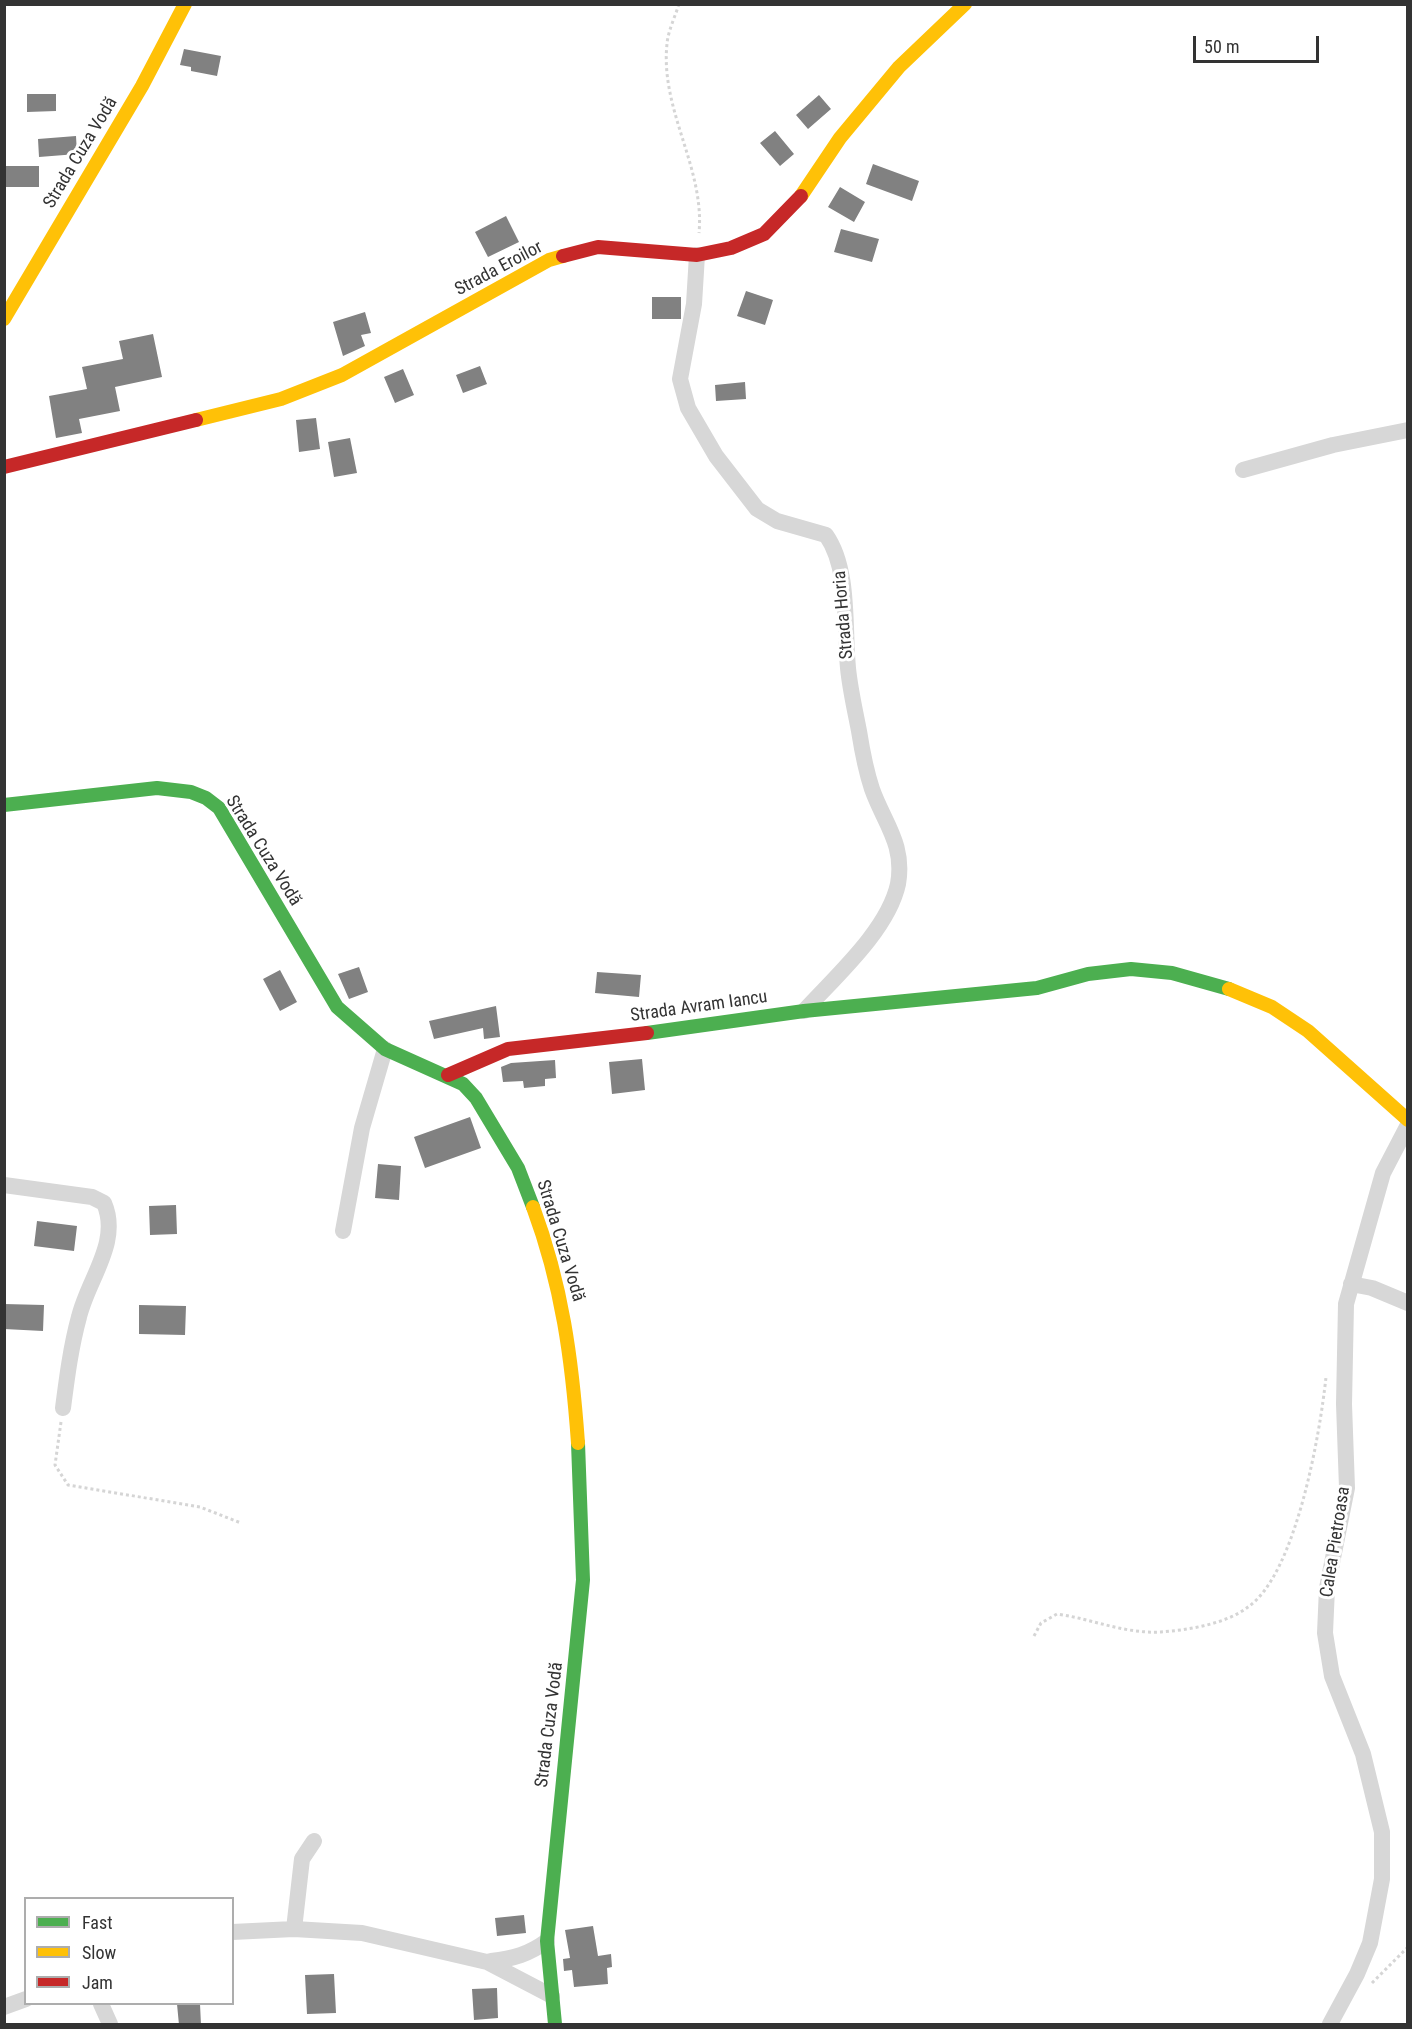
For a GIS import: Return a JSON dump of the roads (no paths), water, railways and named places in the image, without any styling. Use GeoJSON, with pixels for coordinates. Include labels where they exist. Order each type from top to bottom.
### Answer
{"type":"FeatureCollection","features":[{"type":"Feature","properties":{"kind":"main road","name":"Strada Cuza Vodă"},"geometry":{"type":"LineString","coordinates":[[4,319],[142,86],[185,4]]}},
{"type":"Feature","properties":{"kind":"main road","name":"Strada Eroilor"},"geometry":{"type":"LineString","coordinates":[[4,466],[281,399],[342,375],[549,260],[598,247],[698,255],[731,248],[764,234],[797,202],[840,138],[899,67],[965,4]]}},
{"type":"Feature","properties":{"kind":"main road","name":"Strada Cuza Vodă"},"geometry":{"type":"LineString","coordinates":[[4,805],[157,788],[178,788],[209,798],[219,808],[337,1006],[386,1050],[448,1075],[463,1084],[476,1098],[518,1168],[558,1282],[574,1385],[582,1505],[583,1580],[559,1801],[547,1941],[555,2025]]}},
{"type":"Feature","properties":{"kind":"main road","name":"Strada Avram Iancu"},"geometry":{"type":"LineString","coordinates":[[448,1075],[508,1049],[682,1029],[804,1011],[1037,988],[1088,974],[1131,969],[1172,972],[1214,983],[1272,1006],[1308,1031],[1407,1120]]}},
{"type":"Feature","properties":{"kind":"street","name":"Strada Horia"},"geometry":{"type":"LineString","coordinates":[[698,255],[694,304],[680,379],[688,408],[716,456],[757,509],[777,522],[826,535],[835,547],[841,569],[849,670],[860,734],[872,789],[898,845],[898,881],[891,908],[850,961],[804,1011]]}},
{"type":"Feature","properties":{"kind":"street"},"geometry":{"type":"LineString","coordinates":[[1243,470],[1333,445],[1407,430]]}},
{"type":"Feature","properties":{"kind":"street"},"geometry":{"type":"LineString","coordinates":[[343,1231],[362,1128],[386,1050]]}},
{"type":"Feature","properties":{"kind":"street","name":"Calea Pietroasa"},"geometry":{"type":"LineString","coordinates":[[1330,2025],[1370,1943],[1382,1879],[1382,1832],[1364,1754],[1332,1676],[1325,1633],[1327,1588],[1347,1488],[1344,1404],[1346,1305],[1383,1173],[1407,1125]]}},
{"type":"Feature","properties":{"kind":"street"},"geometry":{"type":"LineString","coordinates":[[4,1185],[92,1197],[104,1203],[110,1216],[110,1234],[103,1257],[84,1299],[78,1320],[63,1408]]}},
{"type":"Feature","properties":{"kind":"street"},"geometry":{"type":"LineString","coordinates":[[1351,1284],[1372,1288],[1407,1303]]}},
{"type":"Feature","properties":{"kind":"street"},"geometry":{"type":"LineString","coordinates":[[294,1929],[302,1859],[314,1841]]}},
{"type":"Feature","properties":{"kind":"street"},"geometry":{"type":"LineString","coordinates":[[234,1932],[294,1929],[362,1933],[487,1962],[552,1996]]}},
{"type":"Feature","properties":{"kind":"street"},"geometry":{"type":"LineString","coordinates":[[487,1962],[511,1960],[532,1952],[547,1941]]}},
{"type":"Feature","properties":{"kind":"street"},"geometry":{"type":"LineString","coordinates":[[4,2007],[24,2000]]}},
{"type":"Feature","properties":{"kind":"street"},"geometry":{"type":"LineString","coordinates":[[101,2005],[110,2025]]}}]}
